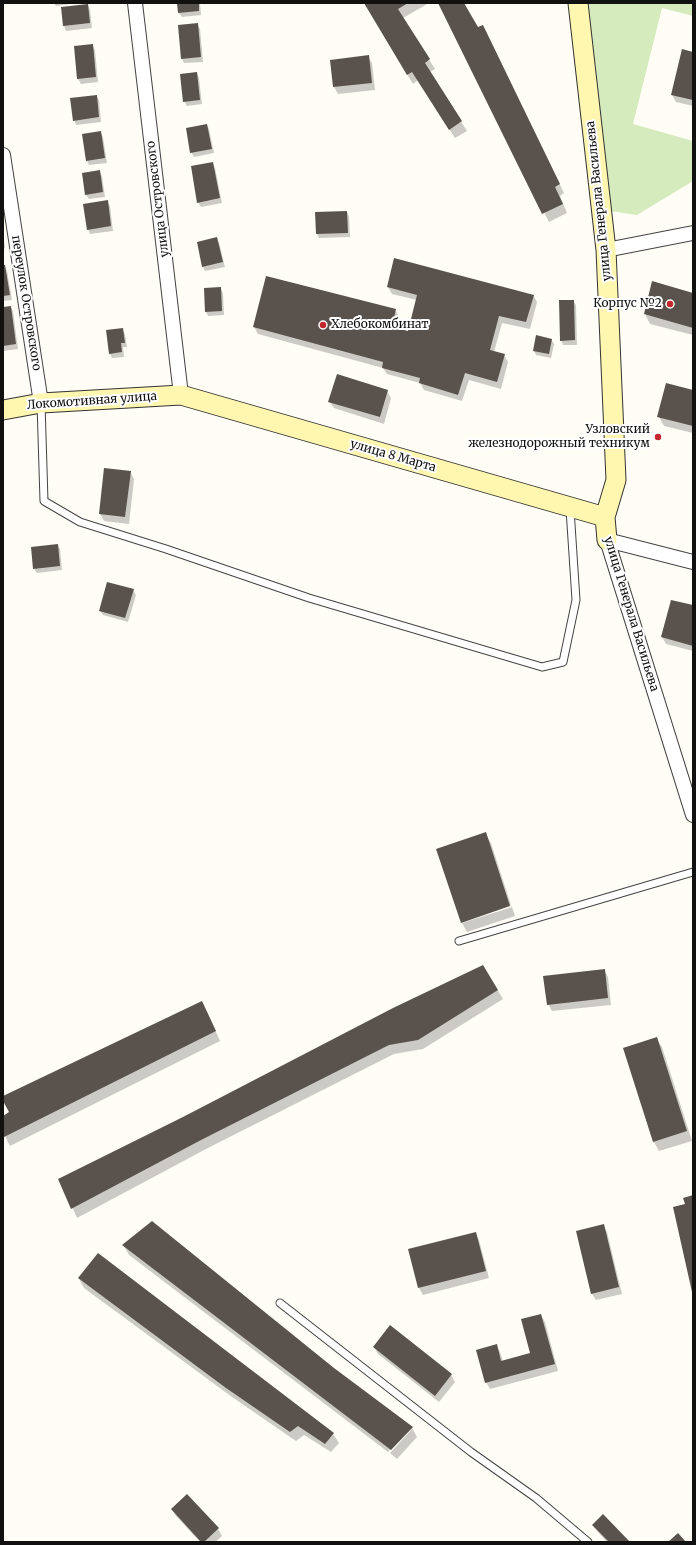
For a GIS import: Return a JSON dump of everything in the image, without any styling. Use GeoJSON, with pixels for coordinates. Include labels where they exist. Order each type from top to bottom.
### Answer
{"type":"FeatureCollection","features":[{"type":"Feature","properties":{"kind":"main road","name":"улица Генерала Васильева"},"geometry":{"type":"LineString","coordinates":[[578,3],[606,250],[616,480],[605,517],[607,540]]}},
{"type":"Feature","properties":{"kind":"main road","name":"Локомотивная улица"},"geometry":{"type":"LineString","coordinates":[[3,410],[41,403],[181,395]]}},
{"type":"Feature","properties":{"kind":"main road","name":"улица 8 Марта"},"geometry":{"type":"LineString","coordinates":[[181,395],[605,517]]}},
{"type":"Feature","properties":{"kind":"street","name":"улица Островского"},"geometry":{"type":"LineString","coordinates":[[135,3],[181,395]]}},
{"type":"Feature","properties":{"kind":"street","name":"переулок Островского"},"geometry":{"type":"LineString","coordinates":[[3,155],[41,403]]}},
{"type":"Feature","properties":{"kind":"street"},"geometry":{"type":"LineString","coordinates":[[606,250],[693,233]]}},
{"type":"Feature","properties":{"kind":"street"},"geometry":{"type":"LineString","coordinates":[[607,540],[693,562]]}},
{"type":"Feature","properties":{"kind":"street","name":"улица Генерала Васильева"},"geometry":{"type":"LineString","coordinates":[[607,540],[693,816]]}},
{"type":"Feature","properties":{"kind":"lane"},"geometry":{"type":"LineString","coordinates":[[41,403],[44,501],[80,522],[166,549],[309,598],[542,667],[563,662],[576,600],[570,507]]}},
{"type":"Feature","properties":{"kind":"lane"},"geometry":{"type":"LineString","coordinates":[[459,941],[693,872]]}},
{"type":"Feature","properties":{"kind":"lane"},"geometry":{"type":"LineString","coordinates":[[280,1303],[471,1452],[536,1498],[588,1542]]}},
{"type":"Feature","properties":{"kind":"green space"},"geometry":{"type":"Polygon","coordinates":[[[587,3],[693,3],[693,16],[662,8],[633,124],[693,141],[693,181],[637,215],[610,211],[587,3]]]}},
{"type":"Feature","properties":{"kind":"building"},"geometry":{"type":"Polygon","coordinates":[[[177,3],[199,3],[199,11],[178,13],[177,3]]]}},
{"type":"Feature","properties":{"kind":"building"},"geometry":{"type":"Polygon","coordinates":[[[364,3],[408,3],[398,9],[430,59],[425,63],[462,121],[449,130],[412,72],[407,75],[364,3]]]}},
{"type":"Feature","properties":{"kind":"building"},"geometry":{"type":"Polygon","coordinates":[[[438,3],[464,3],[478,27],[483,25],[560,184],[555,187],[563,204],[542,214],[438,3]]]}},
{"type":"Feature","properties":{"kind":"building"},"geometry":{"type":"Polygon","coordinates":[[[88,4],[90,23],[63,26],[61,7],[88,4]]]}},
{"type":"Feature","properties":{"kind":"building"},"geometry":{"type":"Polygon","coordinates":[[[198,23],[201,57],[181,59],[178,25],[198,23]]]}},
{"type":"Feature","properties":{"kind":"building"},"geometry":{"type":"Polygon","coordinates":[[[93,44],[96,77],[77,79],[74,46],[93,44]]]}},
{"type":"Feature","properties":{"kind":"building"},"geometry":{"type":"Polygon","coordinates":[[[682,49],[693,52],[693,100],[671,95],[682,49]]]}},
{"type":"Feature","properties":{"kind":"building"},"geometry":{"type":"Polygon","coordinates":[[[369,55],[372,83],[333,87],[330,60],[369,55]]]}},
{"type":"Feature","properties":{"kind":"building"},"geometry":{"type":"Polygon","coordinates":[[[197,72],[200,100],[183,102],[180,74],[197,72]]]}},
{"type":"Feature","properties":{"kind":"building"},"geometry":{"type":"Polygon","coordinates":[[[97,95],[99,117],[73,121],[70,98],[97,95]]]}},
{"type":"Feature","properties":{"kind":"building"},"geometry":{"type":"Polygon","coordinates":[[[207,124],[212,149],[190,153],[186,128],[207,124]]]}},
{"type":"Feature","properties":{"kind":"building"},"geometry":{"type":"Polygon","coordinates":[[[101,131],[105,158],[86,161],[82,134],[101,131]]]}},
{"type":"Feature","properties":{"kind":"building"},"geometry":{"type":"Polygon","coordinates":[[[213,162],[220,198],[197,203],[191,166],[213,162]]]}},
{"type":"Feature","properties":{"kind":"building"},"geometry":{"type":"Polygon","coordinates":[[[100,170],[103,192],[85,195],[82,173],[100,170]]]}},
{"type":"Feature","properties":{"kind":"building"},"geometry":{"type":"Polygon","coordinates":[[[108,200],[111,226],[87,230],[83,204],[108,200]]]}},
{"type":"Feature","properties":{"kind":"building"},"geometry":{"type":"Polygon","coordinates":[[[347,211],[348,233],[316,234],[315,212],[347,211]]]}},
{"type":"Feature","properties":{"kind":"building"},"geometry":{"type":"Polygon","coordinates":[[[217,237],[223,262],[202,267],[197,242],[217,237]]]}},
{"type":"Feature","properties":{"kind":"building","name":"Хлебокомбинат"},"geometry":{"type":"Polygon","coordinates":[[[394,258],[534,295],[526,322],[499,316],[490,350],[505,354],[497,382],[465,373],[458,395],[419,383],[420,378],[382,368],[383,362],[253,327],[266,276],[396,309],[392,327],[408,331],[417,295],[387,287],[394,258]]]}},
{"type":"Feature","properties":{"kind":"building"},"geometry":{"type":"Polygon","coordinates":[[[3,265],[5,265],[10,295],[3,296],[3,265]]]}},
{"type":"Feature","properties":{"kind":"building","name":"Корпус №2"},"geometry":{"type":"Polygon","coordinates":[[[652,281],[693,293],[693,328],[644,314],[652,281]]]}},
{"type":"Feature","properties":{"kind":"building"},"geometry":{"type":"Polygon","coordinates":[[[221,287],[222,311],[205,312],[204,288],[221,287]]]}},
{"type":"Feature","properties":{"kind":"building"},"geometry":{"type":"Polygon","coordinates":[[[559,300],[574,300],[575,340],[560,341],[559,300]]]}},
{"type":"Feature","properties":{"kind":"building"},"geometry":{"type":"Polygon","coordinates":[[[11,306],[16,344],[3,346],[3,307],[11,306]]]}},
{"type":"Feature","properties":{"kind":"building"},"geometry":{"type":"Polygon","coordinates":[[[123,328],[125,343],[121,343],[122,352],[109,354],[106,330],[123,328]]]}},
{"type":"Feature","properties":{"kind":"building"},"geometry":{"type":"Polygon","coordinates":[[[536,335],[552,339],[549,354],[533,351],[536,335]]]}},
{"type":"Feature","properties":{"kind":"building"},"geometry":{"type":"Polygon","coordinates":[[[337,374],[388,390],[380,417],[328,402],[337,374]]]}},
{"type":"Feature","properties":{"kind":"building"},"geometry":{"type":"Polygon","coordinates":[[[666,383],[693,390],[693,426],[657,417],[666,383]]]}},
{"type":"Feature","properties":{"kind":"building"},"geometry":{"type":"Polygon","coordinates":[[[104,468],[131,471],[125,517],[99,514],[104,468]]]}},
{"type":"Feature","properties":{"kind":"building"},"geometry":{"type":"Polygon","coordinates":[[[58,544],[60,566],[33,569],[31,547],[58,544]]]}},
{"type":"Feature","properties":{"kind":"building"},"geometry":{"type":"Polygon","coordinates":[[[107,582],[134,589],[125,618],[99,611],[107,582]]]}},
{"type":"Feature","properties":{"kind":"building"},"geometry":{"type":"Polygon","coordinates":[[[671,600],[693,605],[693,646],[661,637],[671,600]]]}},
{"type":"Feature","properties":{"kind":"building"},"geometry":{"type":"Polygon","coordinates":[[[486,832],[510,906],[461,923],[436,849],[486,832]]]}},
{"type":"Feature","properties":{"kind":"building"},"geometry":{"type":"Polygon","coordinates":[[[483,965],[498,990],[418,1040],[389,1045],[201,1140],[71,1209],[58,1179],[183,1117],[393,1008],[483,965]]]}},
{"type":"Feature","properties":{"kind":"building"},"geometry":{"type":"Polygon","coordinates":[[[605,969],[608,998],[547,1005],[543,976],[605,969]]]}},
{"type":"Feature","properties":{"kind":"building"},"geometry":{"type":"Polygon","coordinates":[[[202,1001],[216,1031],[4,1137],[3,1116],[9,1112],[3,1101],[3,1096],[202,1001]]]}},
{"type":"Feature","properties":{"kind":"building"},"geometry":{"type":"Polygon","coordinates":[[[657,1037],[687,1131],[653,1142],[623,1048],[657,1037]]]}},
{"type":"Feature","properties":{"kind":"building"},"geometry":{"type":"Polygon","coordinates":[[[693,1195],[692,1292],[673,1207],[685,1204],[683,1198],[693,1195]]]}},
{"type":"Feature","properties":{"kind":"building"},"geometry":{"type":"Polygon","coordinates":[[[152,1221],[334,1368],[413,1427],[391,1450],[122,1245],[152,1221]]]}},
{"type":"Feature","properties":{"kind":"building"},"geometry":{"type":"Polygon","coordinates":[[[604,1224],[619,1287],[591,1294],[576,1231],[604,1224]]]}},
{"type":"Feature","properties":{"kind":"building"},"geometry":{"type":"Polygon","coordinates":[[[476,1232],[486,1271],[418,1288],[408,1249],[476,1232]]]}},
{"type":"Feature","properties":{"kind":"building"},"geometry":{"type":"Polygon","coordinates":[[[98,1253],[334,1433],[325,1444],[298,1426],[290,1432],[226,1388],[78,1278],[98,1253]]]}},
{"type":"Feature","properties":{"kind":"building"},"geometry":{"type":"Polygon","coordinates":[[[541,1314],[555,1364],[485,1383],[476,1350],[497,1344],[501,1361],[530,1353],[521,1319],[541,1314]]]}},
{"type":"Feature","properties":{"kind":"building"},"geometry":{"type":"Polygon","coordinates":[[[390,1325],[452,1374],[435,1396],[373,1347],[390,1325]]]}},
{"type":"Feature","properties":{"kind":"building"},"geometry":{"type":"Polygon","coordinates":[[[187,1494],[219,1528],[204,1542],[201,1542],[171,1509],[187,1494]]]}},
{"type":"Feature","properties":{"kind":"building"},"geometry":{"type":"Polygon","coordinates":[[[603,1514],[630,1542],[609,1542],[592,1525],[603,1514]]]}},
{"type":"Feature","properties":{"kind":"building"},"geometry":{"type":"Polygon","coordinates":[[[678,1533],[686,1542],[668,1542],[678,1533]]]}},
{"type":"Feature","properties":{"kind":"place","name":"Корпус №2"},"geometry":{"type":"Point","coordinates":[670,304]}},
{"type":"Feature","properties":{"kind":"place","name":"Хлебокомбинат"},"geometry":{"type":"Point","coordinates":[323,325]}},
{"type":"Feature","properties":{"kind":"place","name":"Узловский железнодорожный техникум"},"geometry":{"type":"Point","coordinates":[658,437]}}]}
